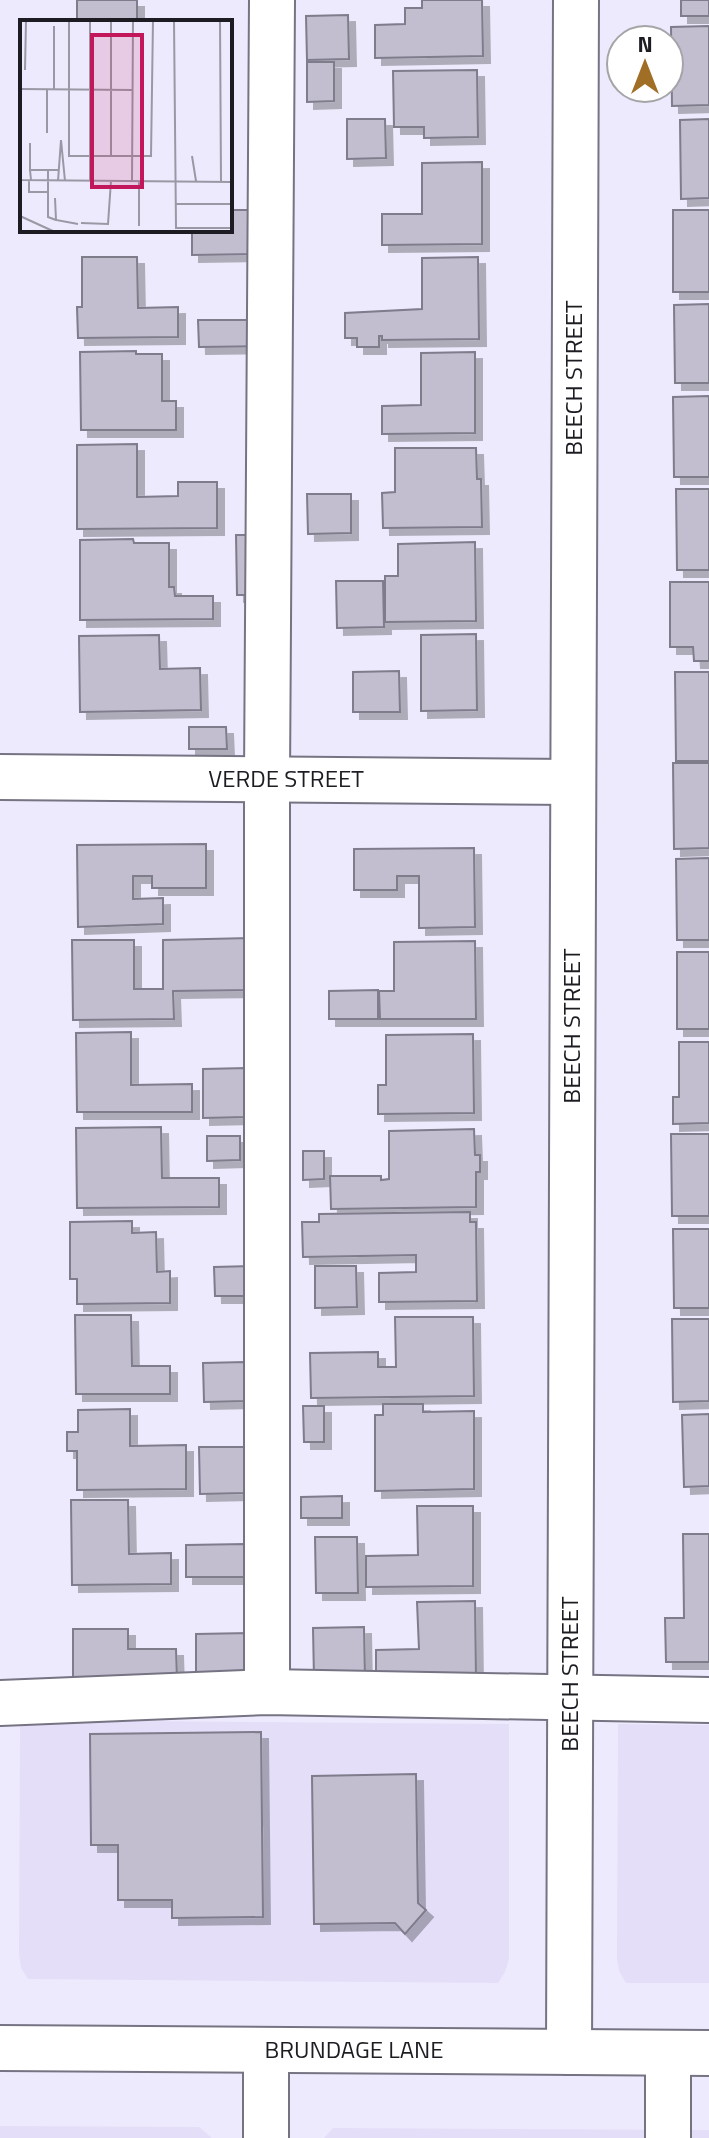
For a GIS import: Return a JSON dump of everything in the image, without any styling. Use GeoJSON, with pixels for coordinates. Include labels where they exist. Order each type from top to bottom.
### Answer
{"type":"FeatureCollection","features":[{"type":"Feature","properties":{"kind":"street"},"geometry":{"type":"LineString","coordinates":[[267,1692],[267,779],[272,0]]}},
{"type":"Feature","properties":{"kind":"street","name":"BEECH STREET"},"geometry":{"type":"LineString","coordinates":[[569,2052],[576,0]]}},
{"type":"Feature","properties":{"kind":"street","name":"VERDE STREET"},"geometry":{"type":"LineString","coordinates":[[0,777],[573,782]]}},
{"type":"Feature","properties":{"kind":"street"},"geometry":{"type":"LineString","coordinates":[[0,1703],[267,1692],[709,1700]]}},
{"type":"Feature","properties":{"kind":"street","name":"BRUNDAGE LANE"},"geometry":{"type":"LineString","coordinates":[[0,2048],[688,2053]]}},
{"type":"Feature","properties":{"kind":"street"},"geometry":{"type":"LineString","coordinates":[[266,2050],[266,2138]]}},
{"type":"Feature","properties":{"kind":"street"},"geometry":{"type":"LineString","coordinates":[[668,2138],[688,2053]]}},
{"type":"Feature","properties":{"kind":"shaded area"},"geometry":{"type":"Polygon","coordinates":[[[20,1720],[509,1724],[509,1959],[505,1972],[498,1983],[28,1979],[21,1968],[19,1954],[20,1720]]]}},
{"type":"Feature","properties":{"kind":"shaded area"},"geometry":{"type":"Polygon","coordinates":[[[618,1724],[709,1725],[709,1983],[626,1983],[619,1971],[618,1724]]]}},
{"type":"Feature","properties":{"kind":"shaded area"},"geometry":{"type":"Polygon","coordinates":[[[0,2126],[199,2127],[212,2138],[0,2138],[0,2126]]]}},
{"type":"Feature","properties":{"kind":"shaded area"},"geometry":{"type":"Polygon","coordinates":[[[333,2128],[709,2130],[709,2138],[324,2138],[333,2128]]]}},
{"type":"Feature","properties":{"kind":"building"},"geometry":{"type":"Polygon","coordinates":[[[77,0],[137,0],[137,20],[77,20],[77,0]]]}},
{"type":"Feature","properties":{"kind":"building"},"geometry":{"type":"Polygon","coordinates":[[[422,0],[482,0],[483,56],[375,58],[375,25],[405,24],[405,8],[422,8],[422,0]]]}},
{"type":"Feature","properties":{"kind":"building"},"geometry":{"type":"Polygon","coordinates":[[[681,0],[709,0],[709,16],[681,16],[681,0]]]}},
{"type":"Feature","properties":{"kind":"building"},"geometry":{"type":"Polygon","coordinates":[[[348,15],[349,59],[307,60],[306,16],[348,15]]]}},
{"type":"Feature","properties":{"kind":"building"},"geometry":{"type":"Polygon","coordinates":[[[709,26],[709,105],[672,106],[685,104],[685,27],[709,26]]]}},
{"type":"Feature","properties":{"kind":"building"},"geometry":{"type":"Polygon","coordinates":[[[307,62],[334,62],[334,101],[307,102],[307,62]]]}},
{"type":"Feature","properties":{"kind":"building"},"geometry":{"type":"Polygon","coordinates":[[[477,70],[478,137],[424,138],[424,127],[394,127],[393,71],[477,70]]]}},
{"type":"Feature","properties":{"kind":"building"},"geometry":{"type":"Polygon","coordinates":[[[347,119],[385,119],[386,158],[347,159],[347,119]]]}},
{"type":"Feature","properties":{"kind":"building"},"geometry":{"type":"Polygon","coordinates":[[[709,119],[709,198],[681,199],[680,120],[709,119]]]}},
{"type":"Feature","properties":{"kind":"building"},"geometry":{"type":"Polygon","coordinates":[[[482,162],[482,244],[382,245],[382,214],[422,214],[422,163],[482,162]]]}},
{"type":"Feature","properties":{"kind":"building"},"geometry":{"type":"Polygon","coordinates":[[[232,210],[255,210],[256,254],[192,255],[192,232],[232,232],[232,210]]]}},
{"type":"Feature","properties":{"kind":"building"},"geometry":{"type":"Polygon","coordinates":[[[673,210],[709,210],[709,292],[673,292],[673,210]]]}},
{"type":"Feature","properties":{"kind":"building"},"geometry":{"type":"Polygon","coordinates":[[[82,257],[137,257],[138,308],[178,307],[178,337],[78,338],[77,307],[82,307],[82,257]]]}},
{"type":"Feature","properties":{"kind":"building"},"geometry":{"type":"Polygon","coordinates":[[[478,257],[479,339],[382,340],[379,336],[379,347],[357,347],[357,338],[345,338],[345,313],[422,309],[422,258],[478,257]]]}},
{"type":"Feature","properties":{"kind":"building"},"geometry":{"type":"Polygon","coordinates":[[[709,304],[709,383],[675,383],[674,305],[709,304]]]}},
{"type":"Feature","properties":{"kind":"building"},"geometry":{"type":"Polygon","coordinates":[[[198,320],[264,320],[265,346],[199,347],[198,320]]]}},
{"type":"Feature","properties":{"kind":"building"},"geometry":{"type":"Polygon","coordinates":[[[136,351],[136,354],[162,354],[162,401],[176,401],[176,430],[81,430],[80,352],[136,351]]]}},
{"type":"Feature","properties":{"kind":"building"},"geometry":{"type":"Polygon","coordinates":[[[475,352],[475,433],[382,434],[382,406],[421,405],[421,353],[475,352]]]}},
{"type":"Feature","properties":{"kind":"building"},"geometry":{"type":"Polygon","coordinates":[[[709,396],[709,477],[674,477],[673,397],[709,396]]]}},
{"type":"Feature","properties":{"kind":"building"},"geometry":{"type":"Polygon","coordinates":[[[137,444],[137,497],[178,496],[178,482],[217,482],[217,528],[77,529],[77,445],[137,444]]]}},
{"type":"Feature","properties":{"kind":"building"},"geometry":{"type":"Polygon","coordinates":[[[395,448],[476,448],[477,479],[481,479],[482,527],[383,528],[382,493],[395,492],[395,448]]]}},
{"type":"Feature","properties":{"kind":"building"},"geometry":{"type":"Polygon","coordinates":[[[676,489],[709,489],[709,570],[677,570],[676,489]]]}},
{"type":"Feature","properties":{"kind":"building"},"geometry":{"type":"Polygon","coordinates":[[[307,494],[351,494],[351,533],[308,534],[307,494]]]}},
{"type":"Feature","properties":{"kind":"building"},"geometry":{"type":"Polygon","coordinates":[[[236,535],[259,535],[260,595],[237,595],[236,535]]]}},
{"type":"Feature","properties":{"kind":"building"},"geometry":{"type":"Polygon","coordinates":[[[133,539],[134,543],[169,543],[169,587],[174,587],[175,596],[213,596],[213,619],[80,620],[80,540],[133,539]]]}},
{"type":"Feature","properties":{"kind":"building"},"geometry":{"type":"Polygon","coordinates":[[[475,542],[476,621],[385,622],[385,576],[398,576],[398,544],[475,542]]]}},
{"type":"Feature","properties":{"kind":"building"},"geometry":{"type":"Polygon","coordinates":[[[336,581],[383,581],[384,627],[337,628],[336,581]]]}},
{"type":"Feature","properties":{"kind":"building"},"geometry":{"type":"Polygon","coordinates":[[[670,582],[709,582],[709,661],[694,661],[693,647],[670,647],[670,582]]]}},
{"type":"Feature","properties":{"kind":"building"},"geometry":{"type":"Polygon","coordinates":[[[476,634],[477,710],[421,711],[421,635],[476,634]]]}},
{"type":"Feature","properties":{"kind":"building"},"geometry":{"type":"Polygon","coordinates":[[[159,635],[160,669],[200,668],[201,710],[80,712],[79,636],[159,635]]]}},
{"type":"Feature","properties":{"kind":"building"},"geometry":{"type":"Polygon","coordinates":[[[399,671],[400,712],[353,712],[353,672],[399,671]]]}},
{"type":"Feature","properties":{"kind":"building"},"geometry":{"type":"Polygon","coordinates":[[[675,672],[709,672],[709,761],[676,761],[675,672]]]}},
{"type":"Feature","properties":{"kind":"building"},"geometry":{"type":"Polygon","coordinates":[[[189,727],[226,727],[227,749],[189,749],[189,727]]]}},
{"type":"Feature","properties":{"kind":"building"},"geometry":{"type":"Polygon","coordinates":[[[673,763],[709,763],[709,848],[674,849],[673,763]]]}},
{"type":"Feature","properties":{"kind":"building"},"geometry":{"type":"Polygon","coordinates":[[[206,844],[206,888],[152,888],[152,876],[133,876],[133,899],[163,898],[163,924],[78,927],[77,845],[206,844]]]}},
{"type":"Feature","properties":{"kind":"building"},"geometry":{"type":"Polygon","coordinates":[[[474,848],[475,927],[419,928],[419,876],[397,876],[397,890],[354,890],[354,849],[474,848]]]}},
{"type":"Feature","properties":{"kind":"building"},"geometry":{"type":"Polygon","coordinates":[[[709,858],[709,940],[677,940],[676,859],[709,858]]]}},
{"type":"Feature","properties":{"kind":"building"},"geometry":{"type":"Polygon","coordinates":[[[251,938],[252,990],[173,991],[174,1019],[73,1020],[72,940],[134,940],[134,989],[163,989],[163,940],[251,938]]]}},
{"type":"Feature","properties":{"kind":"building"},"geometry":{"type":"Polygon","coordinates":[[[475,941],[476,1019],[380,1019],[379,991],[394,991],[394,942],[475,941]]]}},
{"type":"Feature","properties":{"kind":"building"},"geometry":{"type":"Polygon","coordinates":[[[677,952],[709,952],[709,1029],[677,1029],[677,952]]]}},
{"type":"Feature","properties":{"kind":"building"},"geometry":{"type":"Polygon","coordinates":[[[378,990],[378,1019],[329,1019],[329,991],[378,990]]]}},
{"type":"Feature","properties":{"kind":"building"},"geometry":{"type":"Polygon","coordinates":[[[131,1032],[131,1085],[192,1084],[192,1112],[77,1112],[76,1033],[131,1032]]]}},
{"type":"Feature","properties":{"kind":"building"},"geometry":{"type":"Polygon","coordinates":[[[473,1034],[474,1113],[378,1114],[378,1085],[386,1085],[386,1035],[473,1034]]]}},
{"type":"Feature","properties":{"kind":"building"},"geometry":{"type":"Polygon","coordinates":[[[679,1042],[709,1042],[709,1123],[673,1124],[673,1097],[679,1097],[679,1042]]]}},
{"type":"Feature","properties":{"kind":"building"},"geometry":{"type":"Polygon","coordinates":[[[247,1068],[247,1117],[203,1118],[203,1069],[247,1068]]]}},
{"type":"Feature","properties":{"kind":"building"},"geometry":{"type":"Polygon","coordinates":[[[161,1127],[162,1178],[219,1178],[219,1207],[77,1208],[76,1128],[161,1127]]]}},
{"type":"Feature","properties":{"kind":"building"},"geometry":{"type":"Polygon","coordinates":[[[474,1129],[475,1155],[480,1155],[480,1172],[476,1172],[476,1207],[331,1209],[330,1176],[381,1176],[381,1180],[389,1179],[389,1131],[474,1129]]]}},
{"type":"Feature","properties":{"kind":"building"},"geometry":{"type":"Polygon","coordinates":[[[671,1134],[709,1134],[709,1216],[672,1216],[671,1134]]]}},
{"type":"Feature","properties":{"kind":"building"},"geometry":{"type":"Polygon","coordinates":[[[207,1136],[240,1136],[240,1160],[207,1161],[207,1136]]]}},
{"type":"Feature","properties":{"kind":"building"},"geometry":{"type":"Polygon","coordinates":[[[303,1151],[324,1151],[324,1179],[303,1180],[303,1151]]]}},
{"type":"Feature","properties":{"kind":"building"},"geometry":{"type":"Polygon","coordinates":[[[470,1212],[470,1222],[476,1222],[477,1301],[379,1302],[379,1273],[416,1272],[416,1255],[303,1257],[302,1222],[319,1222],[319,1214],[470,1212]]]}},
{"type":"Feature","properties":{"kind":"building"},"geometry":{"type":"Polygon","coordinates":[[[132,1221],[132,1233],[156,1232],[157,1272],[170,1271],[170,1303],[77,1304],[77,1279],[70,1279],[70,1222],[132,1221]]]}},
{"type":"Feature","properties":{"kind":"building"},"geometry":{"type":"Polygon","coordinates":[[[673,1229],[709,1229],[709,1308],[674,1308],[673,1229]]]}},
{"type":"Feature","properties":{"kind":"building"},"geometry":{"type":"Polygon","coordinates":[[[252,1266],[252,1296],[215,1296],[214,1267],[252,1266]]]}},
{"type":"Feature","properties":{"kind":"building"},"geometry":{"type":"Polygon","coordinates":[[[315,1266],[356,1266],[357,1307],[315,1308],[315,1266]]]}},
{"type":"Feature","properties":{"kind":"building"},"geometry":{"type":"Polygon","coordinates":[[[75,1315],[131,1315],[132,1366],[170,1366],[170,1394],[76,1394],[75,1315]]]}},
{"type":"Feature","properties":{"kind":"building"},"geometry":{"type":"Polygon","coordinates":[[[395,1317],[473,1317],[474,1396],[311,1398],[310,1353],[378,1352],[378,1367],[396,1367],[395,1317]]]}},
{"type":"Feature","properties":{"kind":"building"},"geometry":{"type":"Polygon","coordinates":[[[672,1319],[709,1319],[709,1401],[673,1402],[672,1319]]]}},
{"type":"Feature","properties":{"kind":"building"},"geometry":{"type":"Polygon","coordinates":[[[245,1362],[246,1401],[204,1402],[203,1363],[245,1362]]]}},
{"type":"Feature","properties":{"kind":"building"},"geometry":{"type":"Polygon","coordinates":[[[383,1404],[423,1404],[423,1412],[474,1411],[474,1489],[375,1491],[375,1415],[383,1415],[383,1404]]]}},
{"type":"Feature","properties":{"kind":"building"},"geometry":{"type":"Polygon","coordinates":[[[303,1406],[324,1406],[324,1442],[304,1442],[303,1406]]]}},
{"type":"Feature","properties":{"kind":"building"},"geometry":{"type":"Polygon","coordinates":[[[130,1409],[130,1446],[186,1445],[186,1489],[77,1490],[77,1451],[67,1451],[67,1432],[78,1432],[78,1410],[130,1409]]]}},
{"type":"Feature","properties":{"kind":"building"},"geometry":{"type":"Polygon","coordinates":[[[709,1414],[709,1486],[684,1487],[682,1415],[709,1414]]]}},
{"type":"Feature","properties":{"kind":"building"},"geometry":{"type":"Polygon","coordinates":[[[199,1447],[244,1447],[244,1493],[200,1494],[199,1447]]]}},
{"type":"Feature","properties":{"kind":"building"},"geometry":{"type":"Polygon","coordinates":[[[342,1496],[342,1518],[301,1518],[301,1497],[342,1496]]]}},
{"type":"Feature","properties":{"kind":"building"},"geometry":{"type":"Polygon","coordinates":[[[71,1500],[128,1500],[129,1554],[171,1553],[171,1584],[72,1585],[71,1500]]]}},
{"type":"Feature","properties":{"kind":"building"},"geometry":{"type":"Polygon","coordinates":[[[417,1506],[473,1506],[473,1586],[366,1587],[366,1556],[418,1555],[417,1506]]]}},
{"type":"Feature","properties":{"kind":"building"},"geometry":{"type":"Polygon","coordinates":[[[683,1534],[709,1534],[709,1662],[666,1662],[665,1618],[684,1618],[683,1534]]]}},
{"type":"Feature","properties":{"kind":"building"},"geometry":{"type":"Polygon","coordinates":[[[315,1537],[357,1537],[358,1593],[316,1593],[315,1537]]]}},
{"type":"Feature","properties":{"kind":"building"},"geometry":{"type":"Polygon","coordinates":[[[245,1544],[246,1577],[186,1577],[186,1545],[245,1544]]]}},
{"type":"Feature","properties":{"kind":"building"},"geometry":{"type":"Polygon","coordinates":[[[475,1601],[476,1678],[376,1678],[376,1650],[419,1649],[417,1602],[475,1601]]]}},
{"type":"Feature","properties":{"kind":"building"},"geometry":{"type":"Polygon","coordinates":[[[364,1627],[365,1679],[314,1679],[313,1628],[364,1627]]]}},
{"type":"Feature","properties":{"kind":"building"},"geometry":{"type":"Polygon","coordinates":[[[73,1629],[128,1629],[128,1649],[176,1649],[177,1679],[73,1680],[73,1629]]]}},
{"type":"Feature","properties":{"kind":"building"},"geometry":{"type":"Polygon","coordinates":[[[250,1633],[251,1680],[196,1681],[196,1634],[250,1633]]]}},
{"type":"Feature","properties":{"kind":"building"},"geometry":{"type":"Polygon","coordinates":[[[261,1732],[263,1917],[172,1918],[172,1900],[118,1900],[118,1845],[91,1845],[90,1734],[261,1732]]]}},
{"type":"Feature","properties":{"kind":"building"},"geometry":{"type":"Polygon","coordinates":[[[416,1774],[418,1903],[426,1910],[405,1934],[395,1923],[314,1924],[312,1776],[416,1774]]]}}]}
